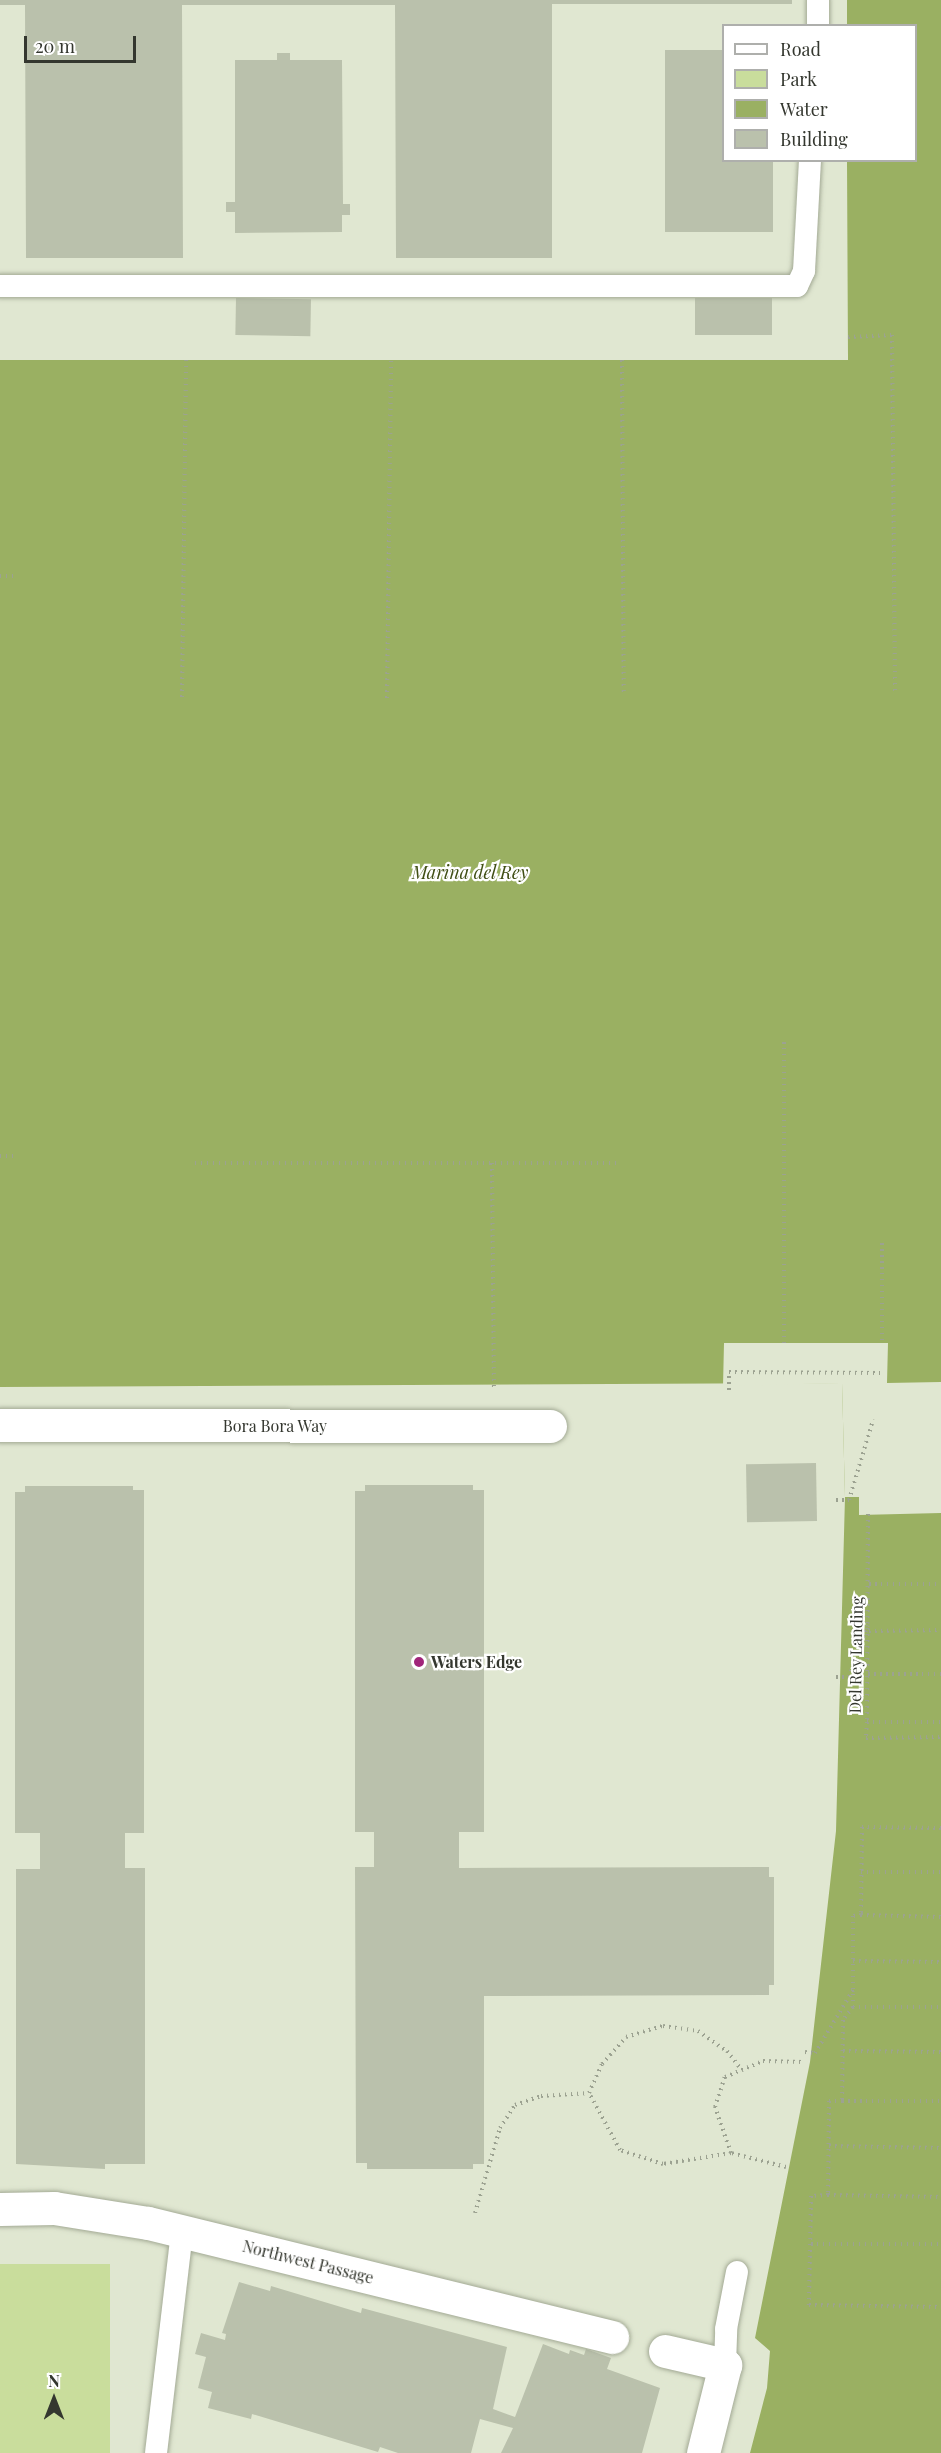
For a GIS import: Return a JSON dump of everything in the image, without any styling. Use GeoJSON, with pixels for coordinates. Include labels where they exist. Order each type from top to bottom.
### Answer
{"type":"FeatureCollection","features":[{"type":"Feature","properties":{"kind":"street","name":"Bora Bora Way"},"geometry":{"type":"LineString","coordinates":[[0,1425],[550,1426]]}},
{"type":"Feature","properties":{"kind":"street","name":"Northwest Passage"},"geometry":{"type":"LineString","coordinates":[[0,2209],[54,2208],[182,2231],[612,2337]]}},
{"type":"Feature","properties":{"kind":"street"},"geometry":{"type":"LineString","coordinates":[[665,2351],[725,2365],[703,2453]]}},
{"type":"Feature","properties":{"kind":"lane"},"geometry":{"type":"LineString","coordinates":[[818,0],[818,24]]}},
{"type":"Feature","properties":{"kind":"lane"},"geometry":{"type":"LineString","coordinates":[[0,286],[796,286],[804,271],[810,162]]}},
{"type":"Feature","properties":{"kind":"lane"},"geometry":{"type":"LineString","coordinates":[[156,2453],[182,2231]]}},
{"type":"Feature","properties":{"kind":"lane"},"geometry":{"type":"LineString","coordinates":[[725,2365],[726,2330],[737,2272]]}},
{"type":"Feature","properties":{"kind":"path"},"geometry":{"type":"LineString","coordinates":[[848,337],[892,335],[895,695]]}},
{"type":"Feature","properties":{"kind":"path"},"geometry":{"type":"LineString","coordinates":[[387,698],[391,359]]}},
{"type":"Feature","properties":{"kind":"path"},"geometry":{"type":"LineString","coordinates":[[182,697],[186,360]]}},
{"type":"Feature","properties":{"kind":"path"},"geometry":{"type":"LineString","coordinates":[[622,360],[624,695]]}},
{"type":"Feature","properties":{"kind":"path"},"geometry":{"type":"LineString","coordinates":[[0,576],[14,576]]}},
{"type":"Feature","properties":{"kind":"path"},"geometry":{"type":"LineString","coordinates":[[784,1042],[784,1343]]}},
{"type":"Feature","properties":{"kind":"path"},"geometry":{"type":"LineString","coordinates":[[0,1156],[18,1156]]}},
{"type":"Feature","properties":{"kind":"path"},"geometry":{"type":"LineString","coordinates":[[195,1163],[619,1163]]}},
{"type":"Feature","properties":{"kind":"path"},"geometry":{"type":"LineString","coordinates":[[492,1163],[494,1387]]}},
{"type":"Feature","properties":{"kind":"path"},"geometry":{"type":"LineString","coordinates":[[882,1243],[882,1343]]}},
{"type":"Feature","properties":{"kind":"path"},"geometry":{"type":"LineString","coordinates":[[729,1390],[729,1372],[880,1373]]}},
{"type":"Feature","properties":{"kind":"path"},"geometry":{"type":"LineString","coordinates":[[836,1500],[849,1500],[873,1420]]}},
{"type":"Feature","properties":{"kind":"path","name":"Del Rey Landing"},"geometry":{"type":"LineString","coordinates":[[868,1514],[870,1620],[867,1722],[941,1722]]}},
{"type":"Feature","properties":{"kind":"path"},"geometry":{"type":"LineString","coordinates":[[869,1584],[941,1584]]}},
{"type":"Feature","properties":{"kind":"path"},"geometry":{"type":"LineString","coordinates":[[836,1677],[849,1677],[870,1620]]}},
{"type":"Feature","properties":{"kind":"path"},"geometry":{"type":"LineString","coordinates":[[869,1631],[941,1630]]}},
{"type":"Feature","properties":{"kind":"path"},"geometry":{"type":"LineString","coordinates":[[868,1674],[941,1674]]}},
{"type":"Feature","properties":{"kind":"path"},"geometry":{"type":"LineString","coordinates":[[867,1722],[866,1738],[941,1737]]}},
{"type":"Feature","properties":{"kind":"path"},"geometry":{"type":"LineString","coordinates":[[861,1915],[862,1827],[941,1827]]}},
{"type":"Feature","properties":{"kind":"path"},"geometry":{"type":"LineString","coordinates":[[861,1872],[941,1872]]}},
{"type":"Feature","properties":{"kind":"path"},"geometry":{"type":"LineString","coordinates":[[842,2101],[843,2020],[854,2007],[854,1916],[941,1917]]}},
{"type":"Feature","properties":{"kind":"path"},"geometry":{"type":"LineString","coordinates":[[854,1961],[941,1962]]}},
{"type":"Feature","properties":{"kind":"path"},"geometry":{"type":"LineString","coordinates":[[805,2052],[815,2053],[854,1990]]}},
{"type":"Feature","properties":{"kind":"path"},"geometry":{"type":"LineString","coordinates":[[854,2007],[941,2007]]}},
{"type":"Feature","properties":{"kind":"path"},"geometry":{"type":"LineString","coordinates":[[589,2093],[602,2064],[626,2037],[663,2026],[698,2031],[727,2051],[742,2070]]}},
{"type":"Feature","properties":{"kind":"path"},"geometry":{"type":"LineString","coordinates":[[843,2051],[941,2052]]}},
{"type":"Feature","properties":{"kind":"path"},"geometry":{"type":"LineString","coordinates":[[731,2153],[715,2107],[725,2077],[763,2061],[803,2062]]}},
{"type":"Feature","properties":{"kind":"path"},"geometry":{"type":"LineString","coordinates":[[589,2093],[620,2150],[663,2164],[731,2153],[786,2167]]}},
{"type":"Feature","properties":{"kind":"path"},"geometry":{"type":"LineString","coordinates":[[475,2213],[500,2128],[515,2105],[542,2096],[589,2093]]}},
{"type":"Feature","properties":{"kind":"path"},"geometry":{"type":"LineString","coordinates":[[828,2195],[829,2101],[941,2101]]}},
{"type":"Feature","properties":{"kind":"path"},"geometry":{"type":"LineString","coordinates":[[829,2146],[941,2148]]}},
{"type":"Feature","properties":{"kind":"path"},"geometry":{"type":"LineString","coordinates":[[941,2197],[811,2196],[809,2305],[941,2307]]}},
{"type":"Feature","properties":{"kind":"path"},"geometry":{"type":"LineString","coordinates":[[811,2244],[941,2244]]}},
{"type":"Feature","properties":{"kind":"green space"},"geometry":{"type":"Polygon","coordinates":[[[0,2264],[110,2264],[110,2453],[0,2453],[0,2264]]]}},
{"type":"Feature","properties":{"kind":"water","name":"Marina del Rey"},"geometry":{"type":"Polygon","coordinates":[[[847,0],[941,0],[941,2453],[750,2453],[767,2388],[770,2351],[755,2338],[810,2062],[836,1831],[845,1497],[842,1383],[0,1387],[0,360],[848,360],[847,162],[917,162],[917,24],[847,24],[847,0]]]}},
{"type":"Feature","properties":{"kind":"pier"},"geometry":{"type":"Polygon","coordinates":[[[724,1343],[888,1343],[887,1383],[941,1382],[941,1513],[859,1515],[859,1497],[845,1497],[842,1383],[723,1386],[724,1343]]]}},
{"type":"Feature","properties":{"kind":"building"},"geometry":{"type":"Polygon","coordinates":[[[0,0],[792,0],[792,4],[552,4],[552,258],[396,258],[395,5],[182,5],[183,258],[26,258],[25,5],[0,5],[0,0]]]}},
{"type":"Feature","properties":{"kind":"building"},"geometry":{"type":"Polygon","coordinates":[[[665,50],[722,50],[722,162],[773,162],[773,232],[665,232],[665,50]]]}},
{"type":"Feature","properties":{"kind":"building"},"geometry":{"type":"Polygon","coordinates":[[[277,53],[290,53],[290,60],[342,60],[343,204],[350,204],[350,215],[342,215],[342,232],[235,233],[235,212],[226,212],[226,202],[235,202],[235,60],[277,60],[277,53]]]}},
{"type":"Feature","properties":{"kind":"building"},"geometry":{"type":"Polygon","coordinates":[[[236,298],[311,299],[310,336],[235,335],[236,298]]]}},
{"type":"Feature","properties":{"kind":"building"},"geometry":{"type":"Polygon","coordinates":[[[695,298],[772,298],[772,335],[695,335],[695,298]]]}},
{"type":"Feature","properties":{"kind":"building"},"geometry":{"type":"Polygon","coordinates":[[[816,1463],[817,1521],[747,1522],[746,1464],[816,1463]]]}},
{"type":"Feature","properties":{"kind":"building","name":"Waters Edge"},"geometry":{"type":"Polygon","coordinates":[[[365,1485],[473,1485],[473,1490],[484,1490],[484,1832],[459,1832],[459,1868],[769,1867],[769,1877],[774,1877],[774,1985],[769,1985],[769,1995],[484,1996],[484,2164],[473,2164],[473,2169],[367,2169],[367,2163],[356,2163],[355,1867],[374,1867],[374,1832],[355,1832],[355,1491],[365,1491],[365,1485]]]}},
{"type":"Feature","properties":{"kind":"building"},"geometry":{"type":"Polygon","coordinates":[[[25,1486],[133,1486],[133,1490],[144,1490],[144,1833],[125,1833],[125,1868],[145,1868],[145,2164],[105,2164],[105,2169],[16,2164],[16,1869],[40,1869],[40,1833],[15,1833],[15,1492],[25,1492],[25,1486]]]}},
{"type":"Feature","properties":{"kind":"building"},"geometry":{"type":"Polygon","coordinates":[[[239,2282],[270,2291],[271,2286],[361,2313],[362,2308],[507,2347],[493,2409],[515,2417],[543,2344],[569,2354],[570,2350],[584,2355],[586,2349],[611,2358],[607,2369],[660,2388],[642,2453],[501,2453],[513,2428],[480,2419],[471,2453],[398,2453],[380,2447],[378,2452],[252,2414],[251,2419],[208,2408],[212,2392],[198,2388],[206,2357],[195,2354],[201,2333],[225,2340],[226,2334],[222,2333],[239,2282]]]}},
{"type":"Feature","properties":{"kind":"place","name":"Waters Edge"},"geometry":{"type":"Point","coordinates":[419,1662]}}]}
